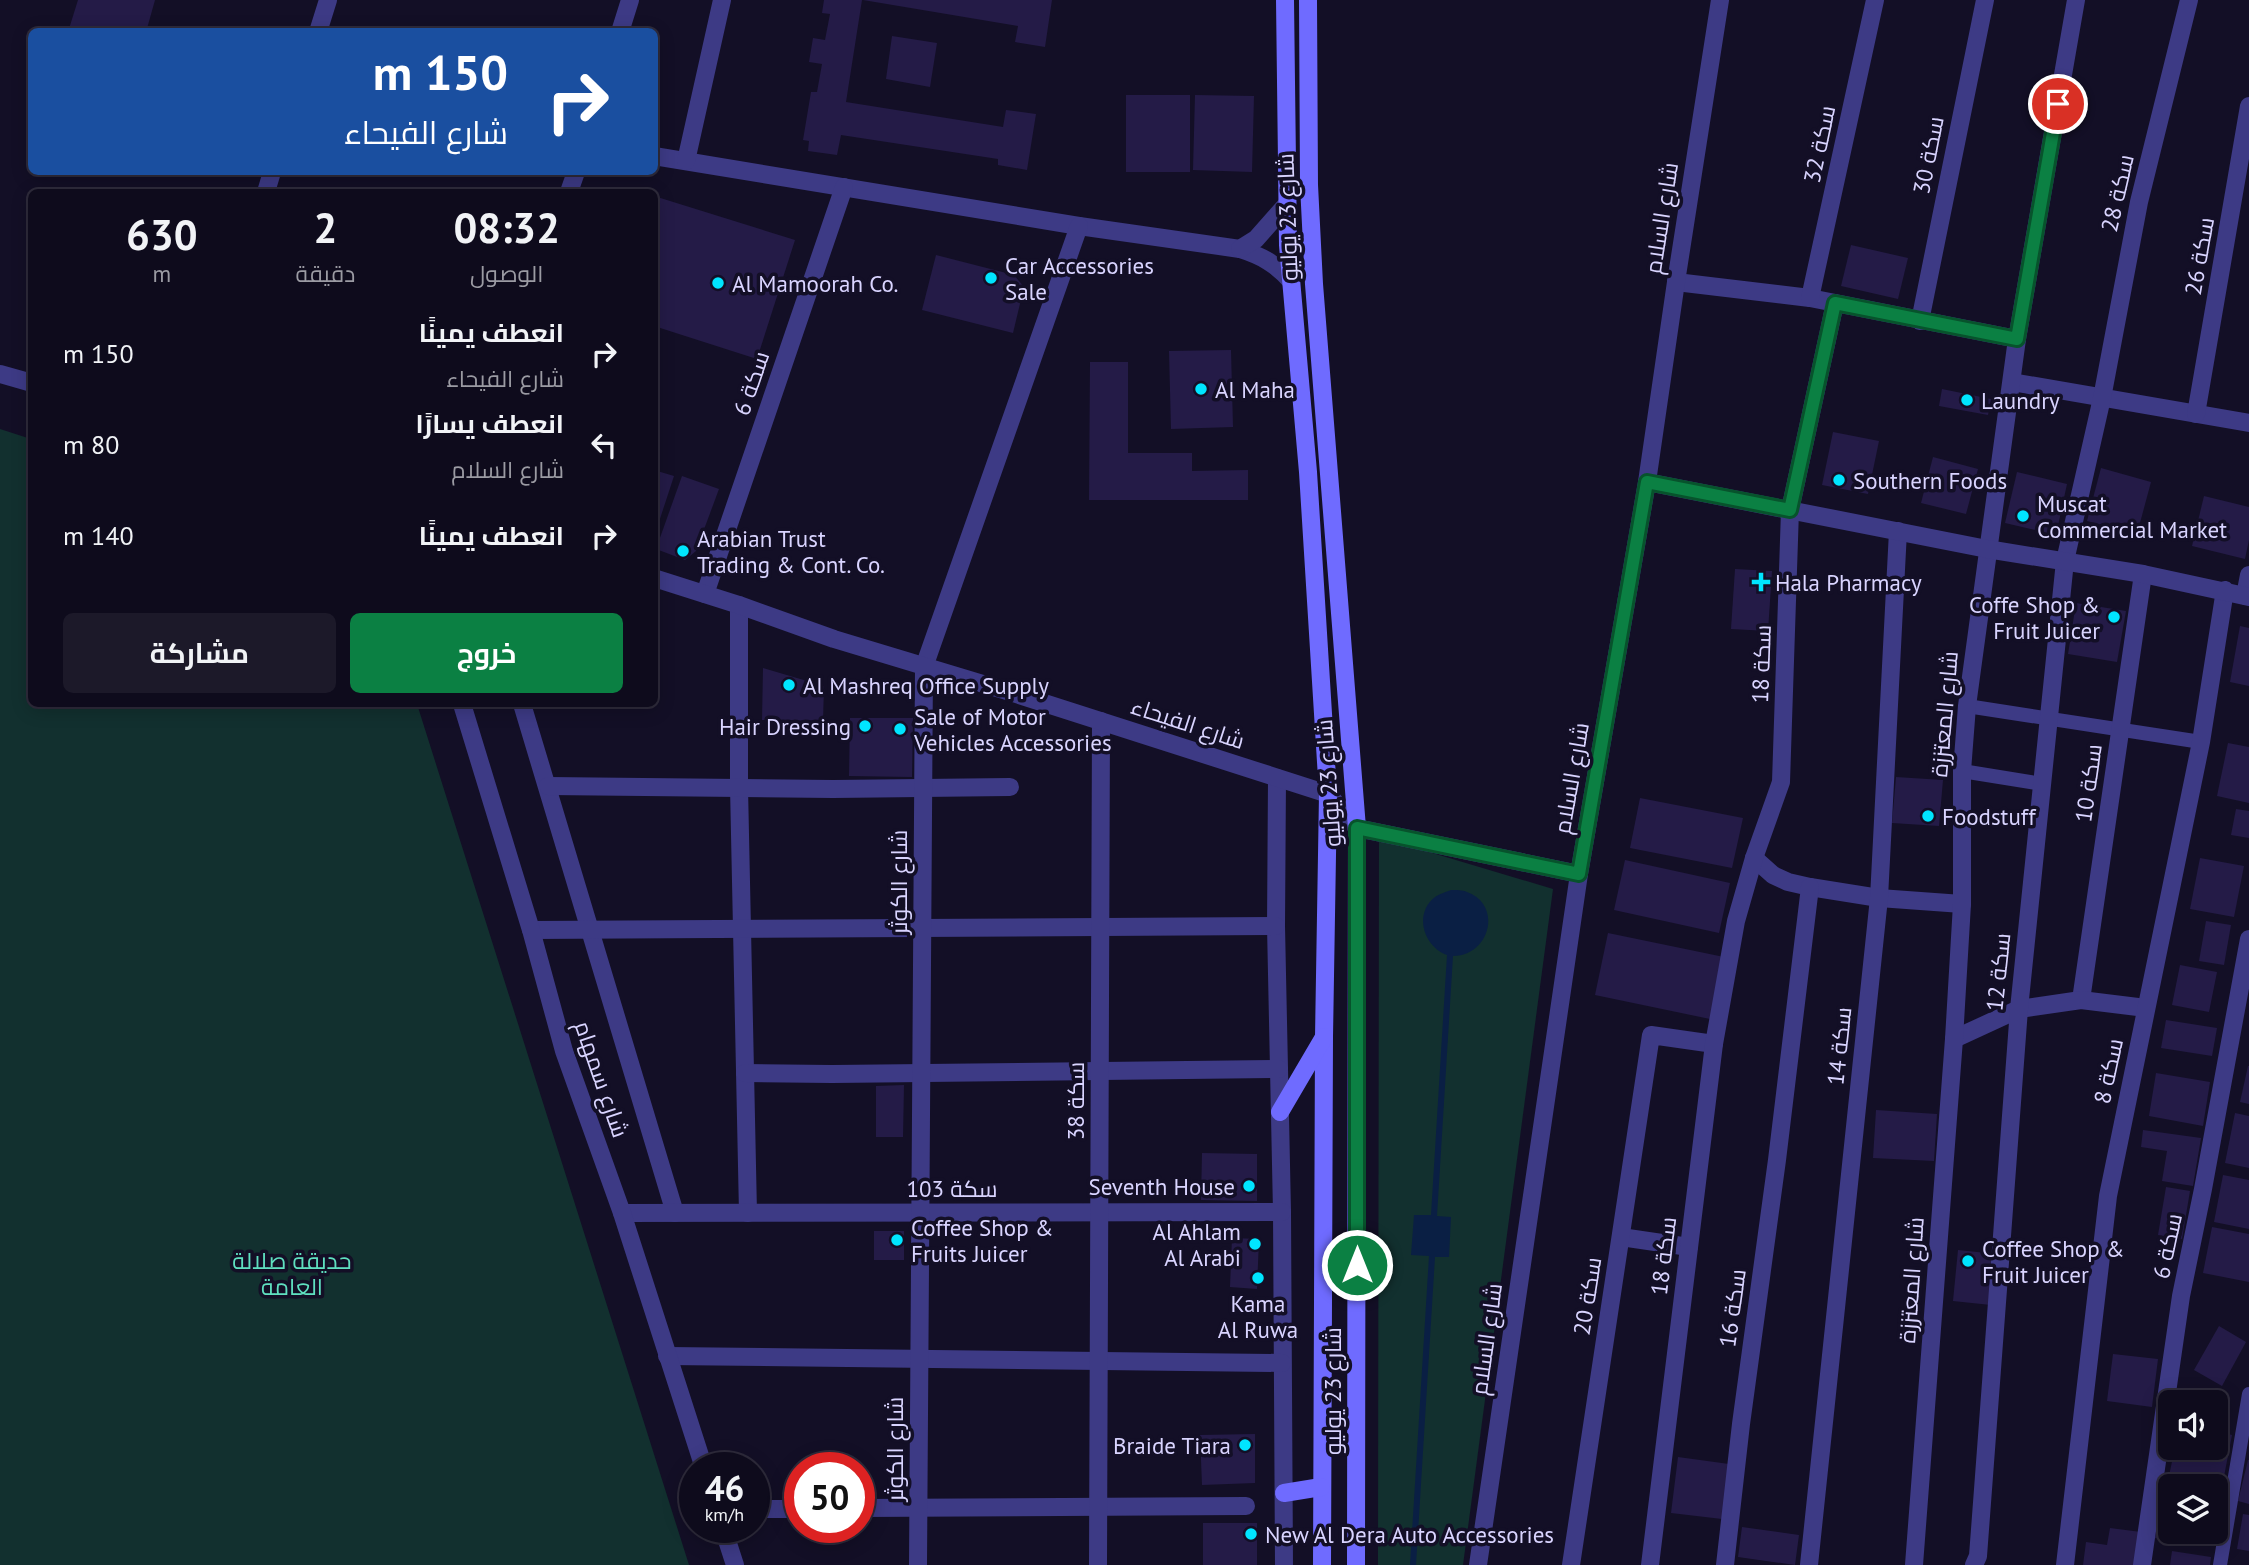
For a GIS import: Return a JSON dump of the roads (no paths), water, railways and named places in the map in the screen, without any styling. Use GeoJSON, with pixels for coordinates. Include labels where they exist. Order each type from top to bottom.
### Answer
{"type":"FeatureCollection","features":[{"type":"Feature","properties":{"kind":"main road","name":"شارع 23 يوليو"},"geometry":{"type":"LineString","coordinates":[[1284,0],[1291,281],[1308,472],[1328,794],[1324,1037],[1322,1565]]}},
{"type":"Feature","properties":{"kind":"main road","name":"شارع 23 يوليو"},"geometry":{"type":"LineString","coordinates":[[1308,0],[1309,185],[1314,284],[1357,828],[1356,1565]]}},
{"type":"Feature","properties":{"kind":"main road"},"geometry":{"type":"LineString","coordinates":[[1280,1112],[1324,1037]]}},
{"type":"Feature","properties":{"kind":"main road"},"geometry":{"type":"LineString","coordinates":[[1284,1493],[1321,1488]]}},
{"type":"Feature","properties":{"kind":"street"},"geometry":{"type":"LineString","coordinates":[[319,28],[328,0]]}},
{"type":"Feature","properties":{"kind":"street"},"geometry":{"type":"LineString","coordinates":[[621,28],[630,0]]}},
{"type":"Feature","properties":{"kind":"street"},"geometry":{"type":"LineString","coordinates":[[686,161],[722,0]]}},
{"type":"Feature","properties":{"kind":"street","name":"شارع السلام"},"geometry":{"type":"LineString","coordinates":[[1478,1565],[1579,874],[1647,482],[1720,0]]}},
{"type":"Feature","properties":{"kind":"street","name":"سكة 32"},"geometry":{"type":"LineString","coordinates":[[1810,298],[1875,0]]}},
{"type":"Feature","properties":{"kind":"street","name":"سكة 30"},"geometry":{"type":"LineString","coordinates":[[1920,321],[1984,0]]}},
{"type":"Feature","properties":{"kind":"street","name":"شارع المعتززة"},"geometry":{"type":"LineString","coordinates":[[1914,1565],[1954,1039],[1962,904],[1962,771],[1966,706],[2017,339],[2076,0]]}},
{"type":"Feature","properties":{"kind":"street","name":"سكة 28"},"geometry":{"type":"LineString","coordinates":[[2102,398],[2139,202],[2189,0]]}},
{"type":"Feature","properties":{"kind":"street","name":"سكة 26"},"geometry":{"type":"LineString","coordinates":[[2196,414],[2249,106]]}},
{"type":"Feature","properties":{"kind":"street"},"geometry":{"type":"LineString","coordinates":[[658,157],[1079,226],[1240,249],[1261,256],[1280,269],[1291,281]]}},
{"type":"Feature","properties":{"kind":"street","name":"سكة 6"},"geometry":{"type":"LineString","coordinates":[[705,594],[844,187]]}},
{"type":"Feature","properties":{"kind":"street"},"geometry":{"type":"LineString","coordinates":[[1240,249],[1256,239],[1287,204]]}},
{"type":"Feature","properties":{"kind":"street","name":"شارع الكوثر"},"geometry":{"type":"LineString","coordinates":[[918,1565],[924,667],[1079,226]]}},
{"type":"Feature","properties":{"kind":"street"},"geometry":{"type":"LineString","coordinates":[[1676,282],[1810,298],[2017,339]]}},
{"type":"Feature","properties":{"kind":"street","name":"سكة 18"},"geometry":{"type":"LineString","coordinates":[[1650,1565],[1714,1044],[1736,921],[1754,858],[1781,782],[1790,510],[1835,303]]}},
{"type":"Feature","properties":{"kind":"street"},"geometry":{"type":"LineString","coordinates":[[0,374],[28,382]]}},
{"type":"Feature","properties":{"kind":"street"},"geometry":{"type":"LineString","coordinates":[[2012,382],[2249,423]]}},
{"type":"Feature","properties":{"kind":"street","name":"سكة 12"},"geometry":{"type":"LineString","coordinates":[[1976,1560],[2018,1009],[2065,561],[2102,398]]}},
{"type":"Feature","properties":{"kind":"street"},"geometry":{"type":"LineString","coordinates":[[1647,482],[1987,549],[2143,574],[2247,596],[2249,575]]}},
{"type":"Feature","properties":{"kind":"street","name":"سكة 14"},"geometry":{"type":"LineString","coordinates":[[1809,1565],[1879,898],[1898,531]]}},
{"type":"Feature","properties":{"kind":"street","name":"سكة 10"},"geometry":{"type":"LineString","coordinates":[[2081,1000],[2143,574]]}},
{"type":"Feature","properties":{"kind":"street","name":"شارع الفيحاء"},"geometry":{"type":"LineString","coordinates":[[658,579],[834,639],[1328,794]]}},
{"type":"Feature","properties":{"kind":"street","name":"سكة 8"},"geometry":{"type":"LineString","coordinates":[[2065,1565],[2108,1196],[2200,742],[2225,590]]}},
{"type":"Feature","properties":{"kind":"street"},"geometry":{"type":"LineString","coordinates":[[739,605],[739,786],[748,1213]]}},
{"type":"Feature","properties":{"kind":"street"},"geometry":{"type":"LineString","coordinates":[[1966,706],[2200,742]]}},
{"type":"Feature","properties":{"kind":"street","name":"شارع سمهام"},"geometry":{"type":"LineString","coordinates":[[463,707],[531,930],[564,1051],[622,1213],[699,1452]]}},
{"type":"Feature","properties":{"kind":"street"},"geometry":{"type":"LineString","coordinates":[[523,707],[675,1213]]}},
{"type":"Feature","properties":{"kind":"street","name":"سكة 38"},"geometry":{"type":"LineString","coordinates":[[1098,1565],[1101,721]]}},
{"type":"Feature","properties":{"kind":"street"},"geometry":{"type":"LineString","coordinates":[[1962,771],[2042,784]]}},
{"type":"Feature","properties":{"kind":"street"},"geometry":{"type":"LineString","coordinates":[[1278,778],[1276,926],[1282,1212],[1284,1565]]}},
{"type":"Feature","properties":{"kind":"street"},"geometry":{"type":"LineString","coordinates":[[548,786],[834,789],[1010,787]]}},
{"type":"Feature","properties":{"kind":"street"},"geometry":{"type":"LineString","coordinates":[[1328,794],[1357,828],[1579,874]]}},
{"type":"Feature","properties":{"kind":"street"},"geometry":{"type":"LineString","coordinates":[[1754,858],[1773,875],[1810,887],[1879,898],[1962,904]]}},
{"type":"Feature","properties":{"kind":"street","name":"سكة 16"},"geometry":{"type":"LineString","coordinates":[[1725,1565],[1810,887]]}},
{"type":"Feature","properties":{"kind":"street"},"geometry":{"type":"LineString","coordinates":[[531,930],[1276,926]]}},
{"type":"Feature","properties":{"kind":"street","name":"سكة 6"},"geometry":{"type":"LineString","coordinates":[[2143,1565],[2181,1296],[2249,939]]}},
{"type":"Feature","properties":{"kind":"street"},"geometry":{"type":"LineString","coordinates":[[1954,1039],[2018,1009],[2081,1000],[2146,1008]]}},
{"type":"Feature","properties":{"kind":"street","name":"سكة 20"},"geometry":{"type":"LineString","coordinates":[[1571,1565],[1651,1035],[1714,1044]]}},
{"type":"Feature","properties":{"kind":"street"},"geometry":{"type":"LineString","coordinates":[[745,1073],[1279,1069]]}},
{"type":"Feature","properties":{"kind":"street","name":"سكة 103"},"geometry":{"type":"LineString","coordinates":[[622,1213],[1282,1212]]}},
{"type":"Feature","properties":{"kind":"street"},"geometry":{"type":"LineString","coordinates":[[1621,1237],[1689,1247]]}},
{"type":"Feature","properties":{"kind":"street"},"geometry":{"type":"LineString","coordinates":[[667,1356],[1282,1363]]}},
{"type":"Feature","properties":{"kind":"street"},"geometry":{"type":"LineString","coordinates":[[2220,1565],[2249,1394]]}},
{"type":"Feature","properties":{"kind":"street"},"geometry":{"type":"LineString","coordinates":[[875,1508],[1246,1506]]}},
{"type":"Feature","properties":{"kind":"street"},"geometry":{"type":"LineString","coordinates":[[728,1543],[735,1565]]}},
{"type":"Feature","properties":{"kind":"water"},"geometry":{"type":"Polygon","coordinates":[[[1451,890],[1465,891],[1478,898],[1485,907],[1488,918],[1483,939],[1476,948],[1466,954],[1453,956],[1437,1216],[1451,1217],[1449,1257],[1435,1257],[1416,1565],[1410,1565],[1429,1256],[1411,1255],[1414,1215],[1431,1215],[1447,955],[1439,951],[1427,938],[1423,921],[1428,904],[1437,896],[1451,890]]]}},
{"type":"Feature","properties":{"kind":"place","name":"Car Accessories Sale"},"geometry":{"type":"Point","coordinates":[991,278]}},
{"type":"Feature","properties":{"kind":"place","name":"Al Mamoorah Co."},"geometry":{"type":"Point","coordinates":[718,283]}},
{"type":"Feature","properties":{"kind":"place","name":"Al Maha"},"geometry":{"type":"Point","coordinates":[1201,389]}},
{"type":"Feature","properties":{"kind":"place","name":"Laundry"},"geometry":{"type":"Point","coordinates":[1967,400]}},
{"type":"Feature","properties":{"kind":"place","name":"Southern Foods"},"geometry":{"type":"Point","coordinates":[1839,480]}},
{"type":"Feature","properties":{"kind":"place","name":"Muscat Commercial Market"},"geometry":{"type":"Point","coordinates":[2023,516]}},
{"type":"Feature","properties":{"kind":"place","name":"Arabian Trust Trading & Cont. Co."},"geometry":{"type":"Point","coordinates":[683,551]}},
{"type":"Feature","properties":{"kind":"place","name":"Hala Pharmacy"},"geometry":{"type":"Point","coordinates":[1761,582]}},
{"type":"Feature","properties":{"kind":"place","name":"Coffe Shop & Fruit Juicer"},"geometry":{"type":"Point","coordinates":[2114,617]}},
{"type":"Feature","properties":{"kind":"place","name":"Al Mashreq Office Supply"},"geometry":{"type":"Point","coordinates":[789,685]}},
{"type":"Feature","properties":{"kind":"place","name":"Hair Dressing"},"geometry":{"type":"Point","coordinates":[865,726]}},
{"type":"Feature","properties":{"kind":"place","name":"Sale of Motor Vehicles Accessories"},"geometry":{"type":"Point","coordinates":[900,729]}},
{"type":"Feature","properties":{"kind":"place","name":"Foodstuff"},"geometry":{"type":"Point","coordinates":[1928,816]}},
{"type":"Feature","properties":{"kind":"place","name":"Seventh House"},"geometry":{"type":"Point","coordinates":[1249,1186]}},
{"type":"Feature","properties":{"kind":"place","name":"Coffee Shop & Fruits Juicer"},"geometry":{"type":"Point","coordinates":[897,1240]}},
{"type":"Feature","properties":{"kind":"place","name":"Al Ahlam Al Arabi"},"geometry":{"type":"Point","coordinates":[1255,1244]}},
{"type":"Feature","properties":{"kind":"place","name":"Coffee Shop & Fruit Juicer"},"geometry":{"type":"Point","coordinates":[1968,1261]}},
{"type":"Feature","properties":{"kind":"place","name":"Kama Al Ruwa"},"geometry":{"type":"Point","coordinates":[1258,1278]}},
{"type":"Feature","properties":{"kind":"place","name":"Braide Tiara"},"geometry":{"type":"Point","coordinates":[1245,1445]}},
{"type":"Feature","properties":{"kind":"place","name":"New Al Dera Auto Accessories"},"geometry":{"type":"Point","coordinates":[1251,1534]}},
{"type":"Feature","properties":{"kind":"park label","name":"حديقة صلالة العامة"},"geometry":{"type":"Point","coordinates":[292,1273]}}]}
